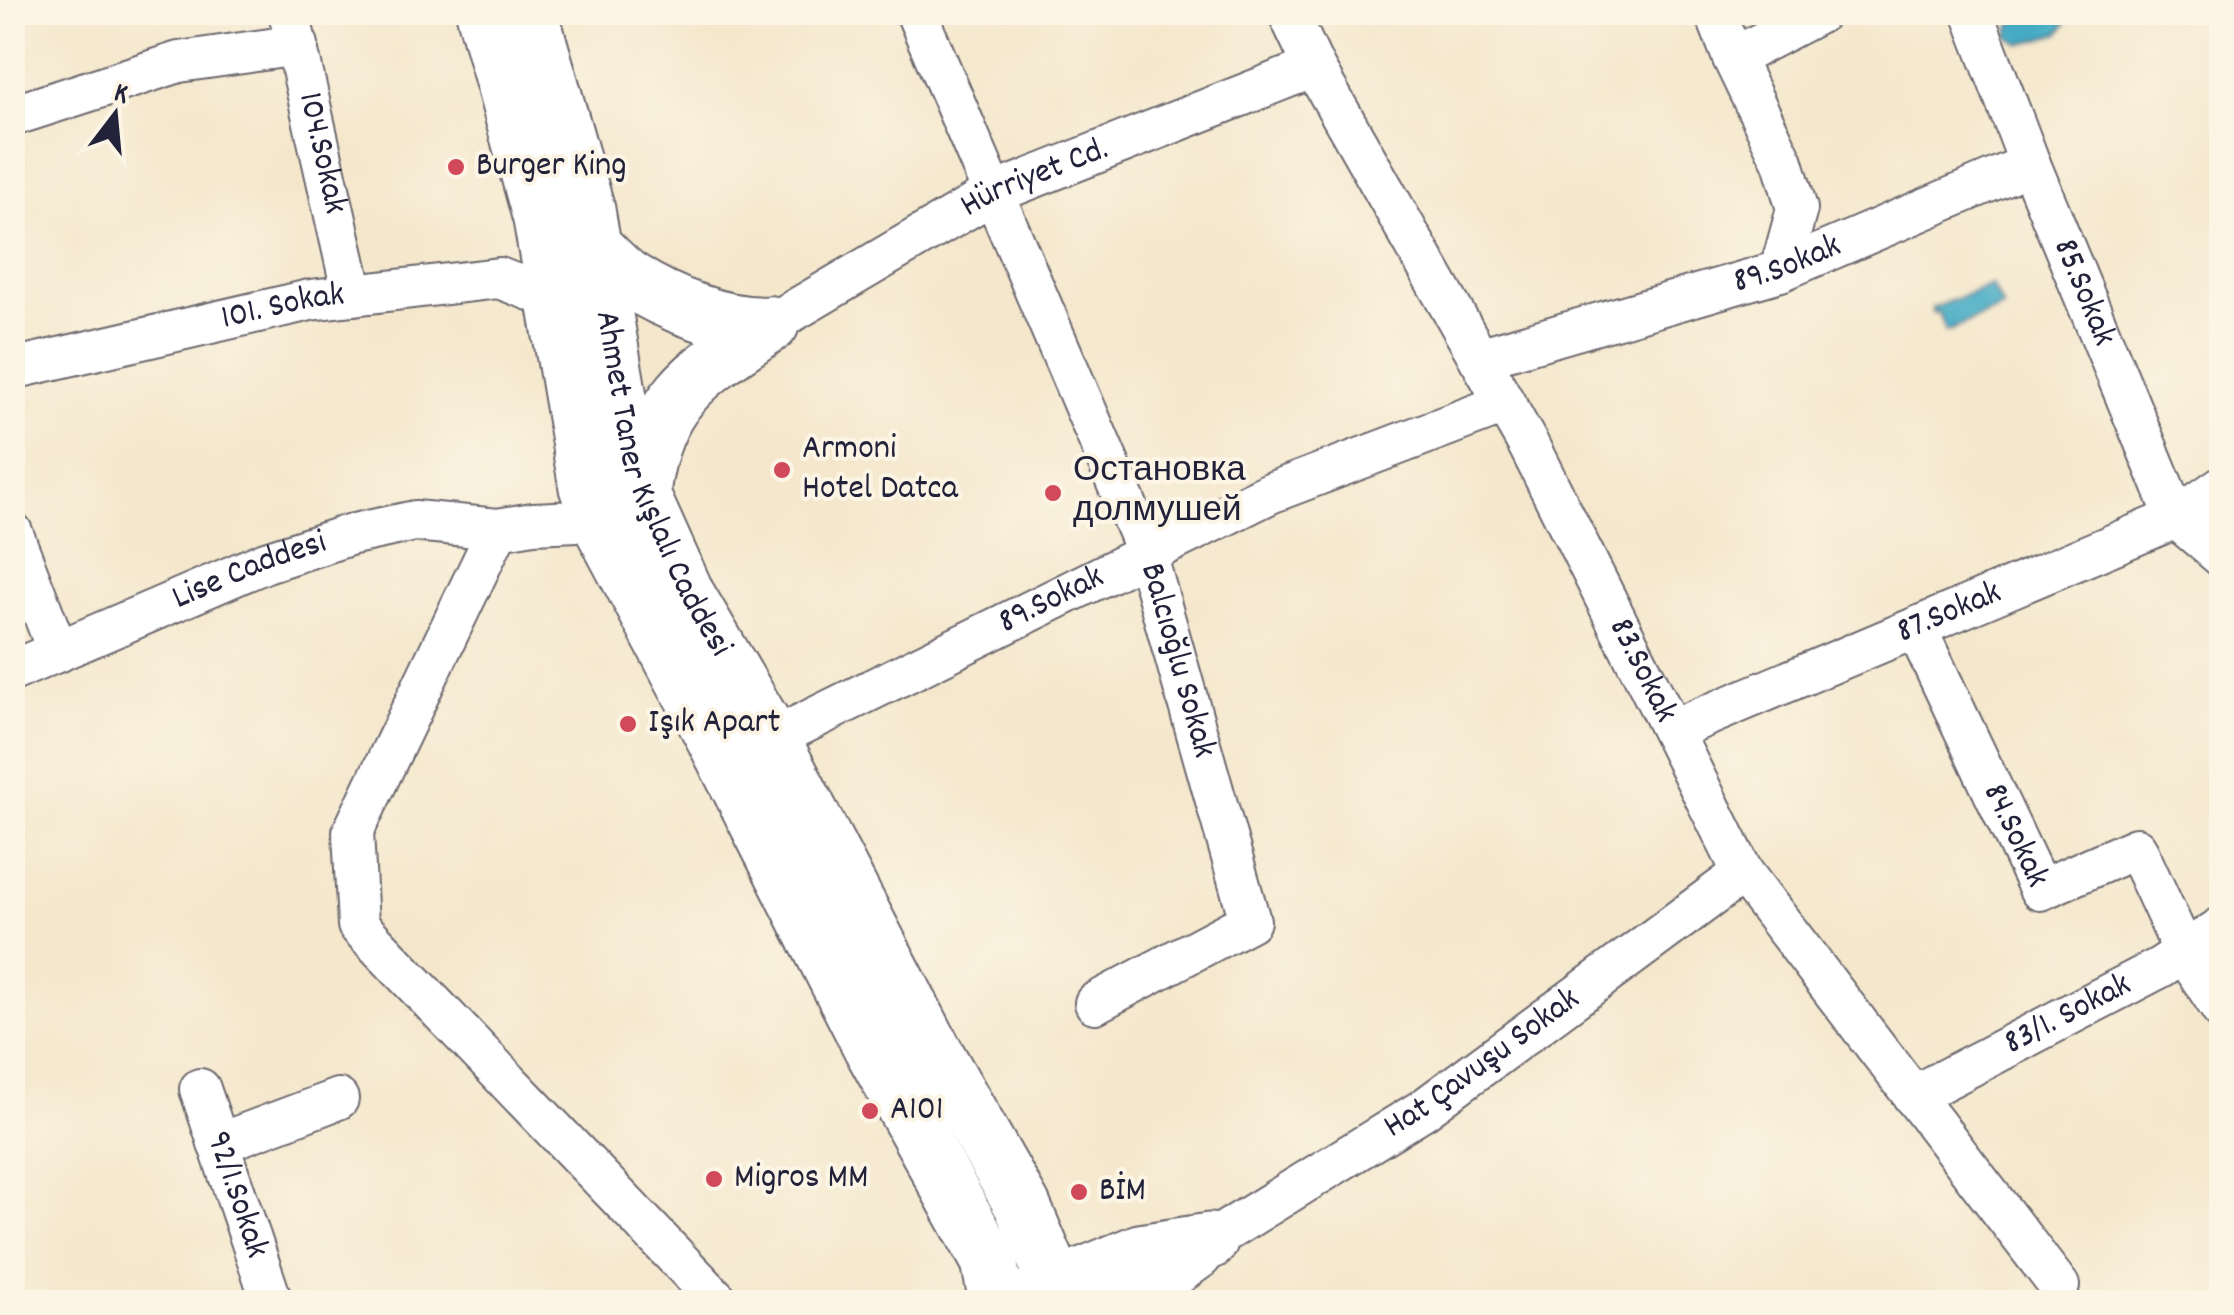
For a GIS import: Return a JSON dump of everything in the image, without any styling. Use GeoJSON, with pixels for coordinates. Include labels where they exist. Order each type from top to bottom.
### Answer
{"type":"FeatureCollection","features":[{"type":"Feature","properties":{"kind":"main road","name":"Ahmet Taner Kışlalı Caddesi"},"geometry":{"type":"LineString","coordinates":[[484,12],[541,219],[587,487],[621,508],[687,595],[772,740],[914,1014],[1022,1206],[1046,1264],[1039,1299]]}},
{"type":"Feature","properties":{"kind":"main road","name":"Ahmet Taner Kışlalı Caddesi"},"geometry":{"type":"LineString","coordinates":[[530,12],[588,210],[632,473],[621,508],[871,1047],[990,1262],[997,1302]]}},
{"type":"Feature","properties":{"kind":"main road"},"geometry":{"type":"LineString","coordinates":[[594,246],[628,278],[716,319],[771,324]]}},
{"type":"Feature","properties":{"kind":"main road"},"geometry":{"type":"LineString","coordinates":[[621,508],[646,466],[670,405],[694,377],[771,324]]}},
{"type":"Feature","properties":{"kind":"main road"},"geometry":{"type":"LineString","coordinates":[[1022,1206],[1062,1227],[1133,1277]]}},
{"type":"Feature","properties":{"kind":"main road"},"geometry":{"type":"LineString","coordinates":[[1039,1299],[1133,1277],[1210,1242]]}},
{"type":"Feature","properties":{"kind":"street","name":"Balcıoğlu Sokak"},"geometry":{"type":"LineString","coordinates":[[916,12],[1146,554],[1250,920],[1095,1003]]}},
{"type":"Feature","properties":{"kind":"street","name":"83.Sokak"},"geometry":{"type":"LineString","coordinates":[[1288,12],[1314,67],[1504,404],[1743,873],[2058,1286]]}},
{"type":"Feature","properties":{"kind":"street"},"geometry":{"type":"LineString","coordinates":[[1715,12],[1783,162],[1796,209],[1780,271]]}},
{"type":"Feature","properties":{"kind":"street"},"geometry":{"type":"LineString","coordinates":[[1734,58],[1821,12]]}},
{"type":"Feature","properties":{"kind":"street","name":"85.Sokak"},"geometry":{"type":"LineString","coordinates":[[1972,12],[2030,164],[2176,518],[2222,557]]}},
{"type":"Feature","properties":{"kind":"street"},"geometry":{"type":"LineString","coordinates":[[12,116],[293,29]]}},
{"type":"Feature","properties":{"kind":"street","name":"104.Sokak"},"geometry":{"type":"LineString","coordinates":[[293,29],[353,296]]}},
{"type":"Feature","properties":{"kind":"street","name":"Hürriyet Cd."},"geometry":{"type":"LineString","coordinates":[[771,324],[992,194],[1314,67]]}},
{"type":"Feature","properties":{"kind":"street","name":"89.Sokak"},"geometry":{"type":"LineString","coordinates":[[1479,358],[1780,271],[2030,164]]}},
{"type":"Feature","properties":{"kind":"street","name":"101. Sokak"},"geometry":{"type":"LineString","coordinates":[[12,369],[310,300],[499,278],[554,299]]}},
{"type":"Feature","properties":{"kind":"street","name":"89.Sokak"},"geometry":{"type":"LineString","coordinates":[[772,740],[1270,493],[1504,404]]}},
{"type":"Feature","properties":{"kind":"street","name":"87.Sokak"},"geometry":{"type":"LineString","coordinates":[[1673,730],[2176,518],[2222,486]]}},
{"type":"Feature","properties":{"kind":"street","name":"Lise Caddesi"},"geometry":{"type":"LineString","coordinates":[[12,671],[266,562],[348,535],[415,521],[498,528],[621,508]]}},
{"type":"Feature","properties":{"kind":"street"},"geometry":{"type":"LineString","coordinates":[[498,528],[353,832],[358,924],[719,1302]]}},
{"type":"Feature","properties":{"kind":"street"},"geometry":{"type":"LineString","coordinates":[[12,532],[58,652]]}},
{"type":"Feature","properties":{"kind":"street","name":"84.Sokak"},"geometry":{"type":"LineString","coordinates":[[1916,628],[2040,890],[2136,848],[2184,952],[2222,1010]]}},
{"type":"Feature","properties":{"kind":"street","name":"Hat Çavuşu Sokak"},"geometry":{"type":"LineString","coordinates":[[1210,1242],[1424,1109],[1743,873]]}},
{"type":"Feature","properties":{"kind":"street","name":"83/1. Sokak"},"geometry":{"type":"LineString","coordinates":[[1914,1096],[2184,952],[2222,927]]}},
{"type":"Feature","properties":{"kind":"street","name":"92/1.Sokak"},"geometry":{"type":"LineString","coordinates":[[200,1089],[272,1302]]}},
{"type":"Feature","properties":{"kind":"street"},"geometry":{"type":"LineString","coordinates":[[218,1144],[338,1099]]}},
{"type":"Feature","properties":{"kind":"water"},"geometry":{"type":"Polygon","coordinates":[[[2064,16],[2066,23],[2060,33],[2022,44],[2009,37],[2016,19],[2064,16]]]}},
{"type":"Feature","properties":{"kind":"water"},"geometry":{"type":"Polygon","coordinates":[[[1992,285],[2003,308],[1946,332],[1939,312],[1933,313],[1932,308],[1992,285]]]}},
{"type":"Feature","properties":{"kind":"place","name":"Burger King"},"geometry":{"type":"Point","coordinates":[456,167]}},
{"type":"Feature","properties":{"kind":"place","name":"Armoni Hotel Datca"},"geometry":{"type":"Point","coordinates":[782,470]}},
{"type":"Feature","properties":{"kind":"place","name":"Остановка долмушей"},"geometry":{"type":"Point","coordinates":[1053,493]}},
{"type":"Feature","properties":{"kind":"place","name":"Işık Apart"},"geometry":{"type":"Point","coordinates":[628,724]}},
{"type":"Feature","properties":{"kind":"place","name":"A101"},"geometry":{"type":"Point","coordinates":[870,1111]}},
{"type":"Feature","properties":{"kind":"place","name":"Migros MM"},"geometry":{"type":"Point","coordinates":[714,1179]}},
{"type":"Feature","properties":{"kind":"place","name":"BİM"},"geometry":{"type":"Point","coordinates":[1079,1192]}}]}
